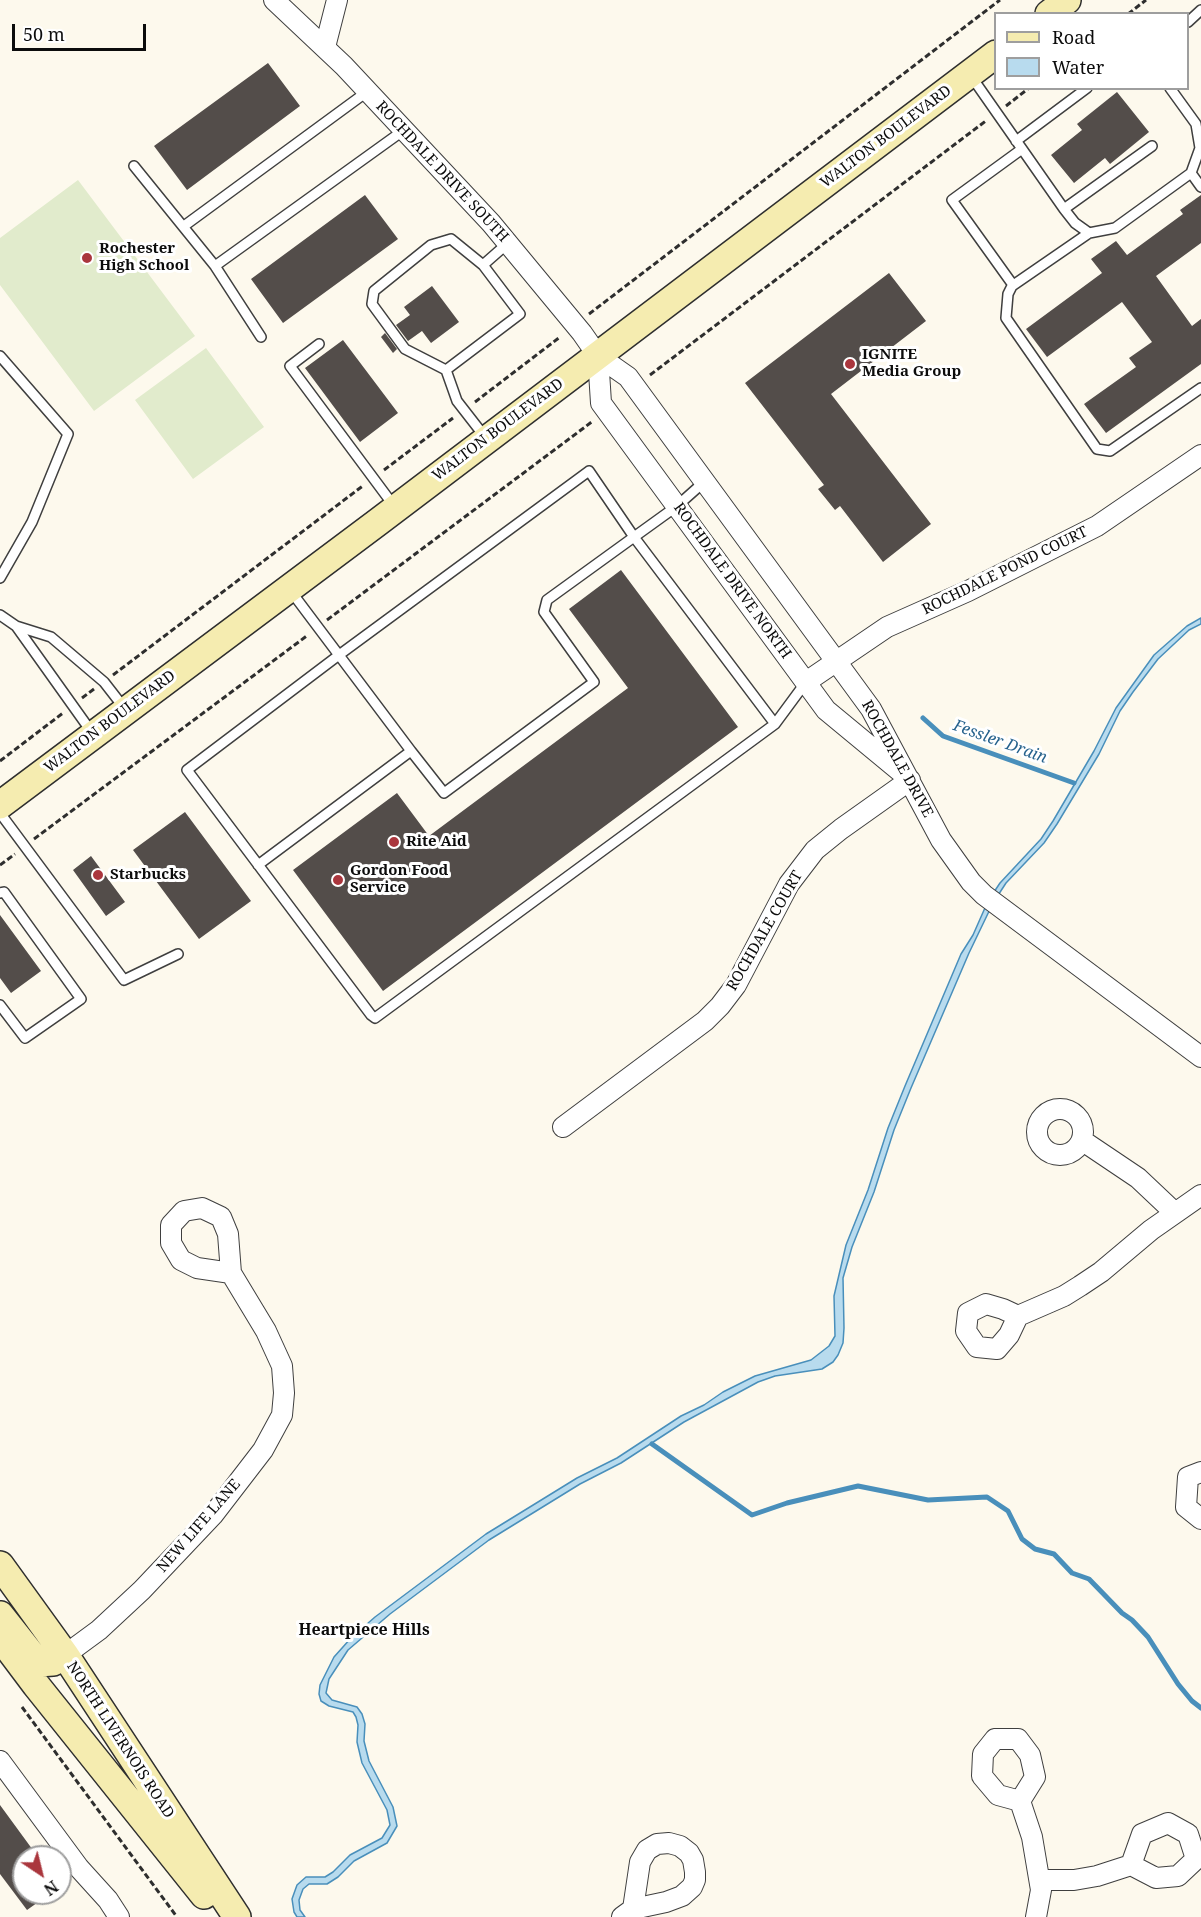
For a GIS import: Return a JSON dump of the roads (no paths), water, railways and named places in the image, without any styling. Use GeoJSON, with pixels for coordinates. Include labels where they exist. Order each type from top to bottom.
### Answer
{"type":"FeatureCollection","features":[{"type":"Feature","properties":{"kind":"main road"},"geometry":{"type":"LineString","coordinates":[[1050,12],[1067,0]]}},
{"type":"Feature","properties":{"kind":"main road","name":"WALTON BOULEVARD"},"geometry":{"type":"LineString","coordinates":[[0,805],[994,56]]}},
{"type":"Feature","properties":{"kind":"main road","name":"NORTH LIVERNOIS ROAD"},"geometry":{"type":"LineString","coordinates":[[0,1565],[65,1655],[237,1917]]}},
{"type":"Feature","properties":{"kind":"main road"},"geometry":{"type":"LineString","coordinates":[[0,1588],[26,1604]]}},
{"type":"Feature","properties":{"kind":"main road"},"geometry":{"type":"LineString","coordinates":[[0,1615],[38,1663],[52,1662],[65,1655]]}},
{"type":"Feature","properties":{"kind":"main road","name":"NORTH LIVERNOIS ROAD"},"geometry":{"type":"LineString","coordinates":[[0,1637],[222,1917]]}},
{"type":"Feature","properties":{"kind":"street","name":"ROCHDALE DRIVE SOUTH"},"geometry":{"type":"LineString","coordinates":[[274,0],[368,91],[508,243],[576,325],[598,356]]}},
{"type":"Feature","properties":{"kind":"street"},"geometry":{"type":"LineString","coordinates":[[325,47],[337,0]]}},
{"type":"Feature","properties":{"kind":"street"},"geometry":{"type":"LineString","coordinates":[[1039,0],[1048,12]]}},
{"type":"Feature","properties":{"kind":"street","name":"ROCHDALE DRIVE"},"geometry":{"type":"LineString","coordinates":[[598,356],[628,377],[871,709],[948,852],[971,882],[1005,911],[1201,1057]]}},
{"type":"Feature","properties":{"kind":"street","name":"ROCHDALE DRIVE NORTH"},"geometry":{"type":"LineString","coordinates":[[598,356],[601,403],[606,411],[826,710],[910,780]]}},
{"type":"Feature","properties":{"kind":"street","name":"ROCHDALE POND COURT"},"geometry":{"type":"LineString","coordinates":[[806,682],[887,627],[976,588],[1097,526],[1201,455]]}},
{"type":"Feature","properties":{"kind":"street","name":"ROCHDALE COURT"},"geometry":{"type":"LineString","coordinates":[[563,1127],[705,1021],[720,1006],[736,985],[789,884],[815,850],[910,780]]}},
{"type":"Feature","properties":{"kind":"street"},"geometry":{"type":"LineString","coordinates":[[1083,1141],[1138,1178],[1174,1212]]}},
{"type":"Feature","properties":{"kind":"street"},"geometry":{"type":"LineString","coordinates":[[1018,1316],[1064,1296],[1080,1286],[1101,1272],[1174,1212],[1201,1195]]}},
{"type":"Feature","properties":{"kind":"street","name":"NEW LIFE LANE"},"geometry":{"type":"LineString","coordinates":[[65,1655],[99,1629],[142,1590],[213,1515],[263,1450],[282,1415],[284,1393],[282,1366],[266,1332],[231,1274]]}},
{"type":"Feature","properties":{"kind":"street"},"geometry":{"type":"LineString","coordinates":[[1201,1472],[1188,1477],[1186,1508],[1201,1519]]}},
{"type":"Feature","properties":{"kind":"street"},"geometry":{"type":"LineString","coordinates":[[0,1761],[79,1868],[108,1900],[119,1917]]}},
{"type":"Feature","properties":{"kind":"street"},"geometry":{"type":"LineString","coordinates":[[1020,1801],[1032,1837],[1040,1880],[1041,1890],[1036,1917]]}},
{"type":"Feature","properties":{"kind":"street"},"geometry":{"type":"LineString","coordinates":[[1040,1880],[1074,1880],[1097,1876],[1131,1865]]}},
{"type":"Feature","properties":{"kind":"lane"},"geometry":{"type":"LineString","coordinates":[[1189,21],[1201,10]]}},
{"type":"Feature","properties":{"kind":"lane"},"geometry":{"type":"LineString","coordinates":[[970,74],[1064,209],[1075,223],[1089,233]]}},
{"type":"Feature","properties":{"kind":"lane"},"geometry":{"type":"LineString","coordinates":[[1013,285],[952,200],[1085,90]]}},
{"type":"Feature","properties":{"kind":"lane"},"geometry":{"type":"LineString","coordinates":[[1171,90],[1196,124],[1200,148],[1191,173],[1115,228],[1089,233],[1013,285],[1008,294],[1006,318],[1097,449],[1110,452],[1201,388]]}},
{"type":"Feature","properties":{"kind":"lane"},"geometry":{"type":"LineString","coordinates":[[184,226],[368,91]]}},
{"type":"Feature","properties":{"kind":"lane"},"geometry":{"type":"LineString","coordinates":[[215,266],[404,130]]}},
{"type":"Feature","properties":{"kind":"lane"},"geometry":{"type":"LineString","coordinates":[[1064,209],[1152,146]]}},
{"type":"Feature","properties":{"kind":"lane"},"geometry":{"type":"LineString","coordinates":[[134,166],[215,266],[261,337]]}},
{"type":"Feature","properties":{"kind":"lane"},"geometry":{"type":"LineString","coordinates":[[1191,173],[1201,187]]}},
{"type":"Feature","properties":{"kind":"lane"},"geometry":{"type":"LineString","coordinates":[[446,370],[520,314],[483,265],[451,239],[431,245],[374,291],[372,304],[405,349],[446,370],[457,401],[487,439]]}},
{"type":"Feature","properties":{"kind":"lane"},"geometry":{"type":"LineString","coordinates":[[483,265],[508,243]]}},
{"type":"Feature","properties":{"kind":"lane"},"geometry":{"type":"LineString","coordinates":[[319,344],[290,366],[395,508]]}},
{"type":"Feature","properties":{"kind":"lane"},"geometry":{"type":"LineString","coordinates":[[0,356],[69,434],[32,522],[0,578]]}},
{"type":"Feature","properties":{"kind":"lane"},"geometry":{"type":"LineString","coordinates":[[774,724],[634,537],[589,471],[187,770],[370,1016],[375,1018],[774,724],[806,682]]}},
{"type":"Feature","properties":{"kind":"lane"},"geometry":{"type":"LineString","coordinates":[[289,588],[444,793],[594,682],[544,612],[547,600],[677,506],[704,482]]}},
{"type":"Feature","properties":{"kind":"lane"},"geometry":{"type":"LineString","coordinates":[[0,615],[16,626],[51,638],[104,682],[126,711]]}},
{"type":"Feature","properties":{"kind":"lane"},"geometry":{"type":"LineString","coordinates":[[16,626],[94,735]]}},
{"type":"Feature","properties":{"kind":"lane"},"geometry":{"type":"LineString","coordinates":[[258,865],[411,751]]}},
{"type":"Feature","properties":{"kind":"lane"},"geometry":{"type":"LineString","coordinates":[[0,813],[124,980],[178,954]]}},
{"type":"Feature","properties":{"kind":"lane"},"geometry":{"type":"LineString","coordinates":[[0,893],[4,892],[81,999],[25,1038],[0,1005]]}},
{"type":"Feature","properties":{"kind":"water"},"geometry":{"type":"Polygon","coordinates":[[[1201,618],[1201,624],[1189,630],[1158,659],[1133,692],[1057,824],[1044,843],[1006,883],[993,903],[911,1088],[852,1247],[843,1278],[844,1328],[843,1343],[838,1355],[833,1362],[822,1369],[775,1376],[758,1382],[684,1422],[621,1463],[580,1484],[489,1540],[390,1614],[348,1650],[329,1679],[326,1693],[332,1700],[357,1707],[362,1714],[365,1724],[364,1741],[369,1761],[393,1807],[397,1826],[387,1843],[354,1861],[338,1877],[327,1884],[309,1884],[303,1889],[299,1900],[300,1910],[305,1917],[297,1917],[292,1899],[297,1885],[306,1877],[325,1877],[333,1872],[350,1855],[382,1838],[390,1825],[387,1810],[362,1763],[357,1742],[356,1717],[353,1712],[329,1706],[321,1701],[320,1685],[334,1657],[375,1617],[486,1534],[577,1478],[617,1458],[681,1416],[704,1405],[723,1392],[755,1376],[811,1360],[829,1346],[835,1336],[834,1296],[846,1245],[905,1086],[961,954],[973,935],[988,901],[1000,883],[1041,839],[1094,751],[1116,708],[1154,655],[1187,626],[1201,618]]]}},
{"type":"Feature","properties":{"kind":"waterway","name":"Fessler Drain"},"geometry":{"type":"LineString","coordinates":[[923,718],[943,736],[1074,783]]}},
{"type":"Feature","properties":{"kind":"waterway"},"geometry":{"type":"LineString","coordinates":[[652,1444],[752,1515],[787,1503],[858,1486],[928,1500],[987,1497],[1008,1511],[1022,1539],[1035,1549],[1054,1554],[1072,1573],[1089,1579],[1122,1613],[1132,1620],[1148,1637],[1178,1684],[1201,1708]]}},
{"type":"Feature","properties":{"kind":"place","name":"Rochester High School"},"geometry":{"type":"Point","coordinates":[87,258]}},
{"type":"Feature","properties":{"kind":"place","name":"IGNITE Media Group"},"geometry":{"type":"Point","coordinates":[850,364]}},
{"type":"Feature","properties":{"kind":"place","name":"Rite Aid"},"geometry":{"type":"Point","coordinates":[394,842]}},
{"type":"Feature","properties":{"kind":"place","name":"Starbucks"},"geometry":{"type":"Point","coordinates":[98,875]}},
{"type":"Feature","properties":{"kind":"place","name":"Gordon Food Service"},"geometry":{"type":"Point","coordinates":[338,880]}},
{"type":"Feature","properties":{"kind":"district","name":"Heartpiece Hills"},"geometry":{"type":"Point","coordinates":[364,1630]}}]}
